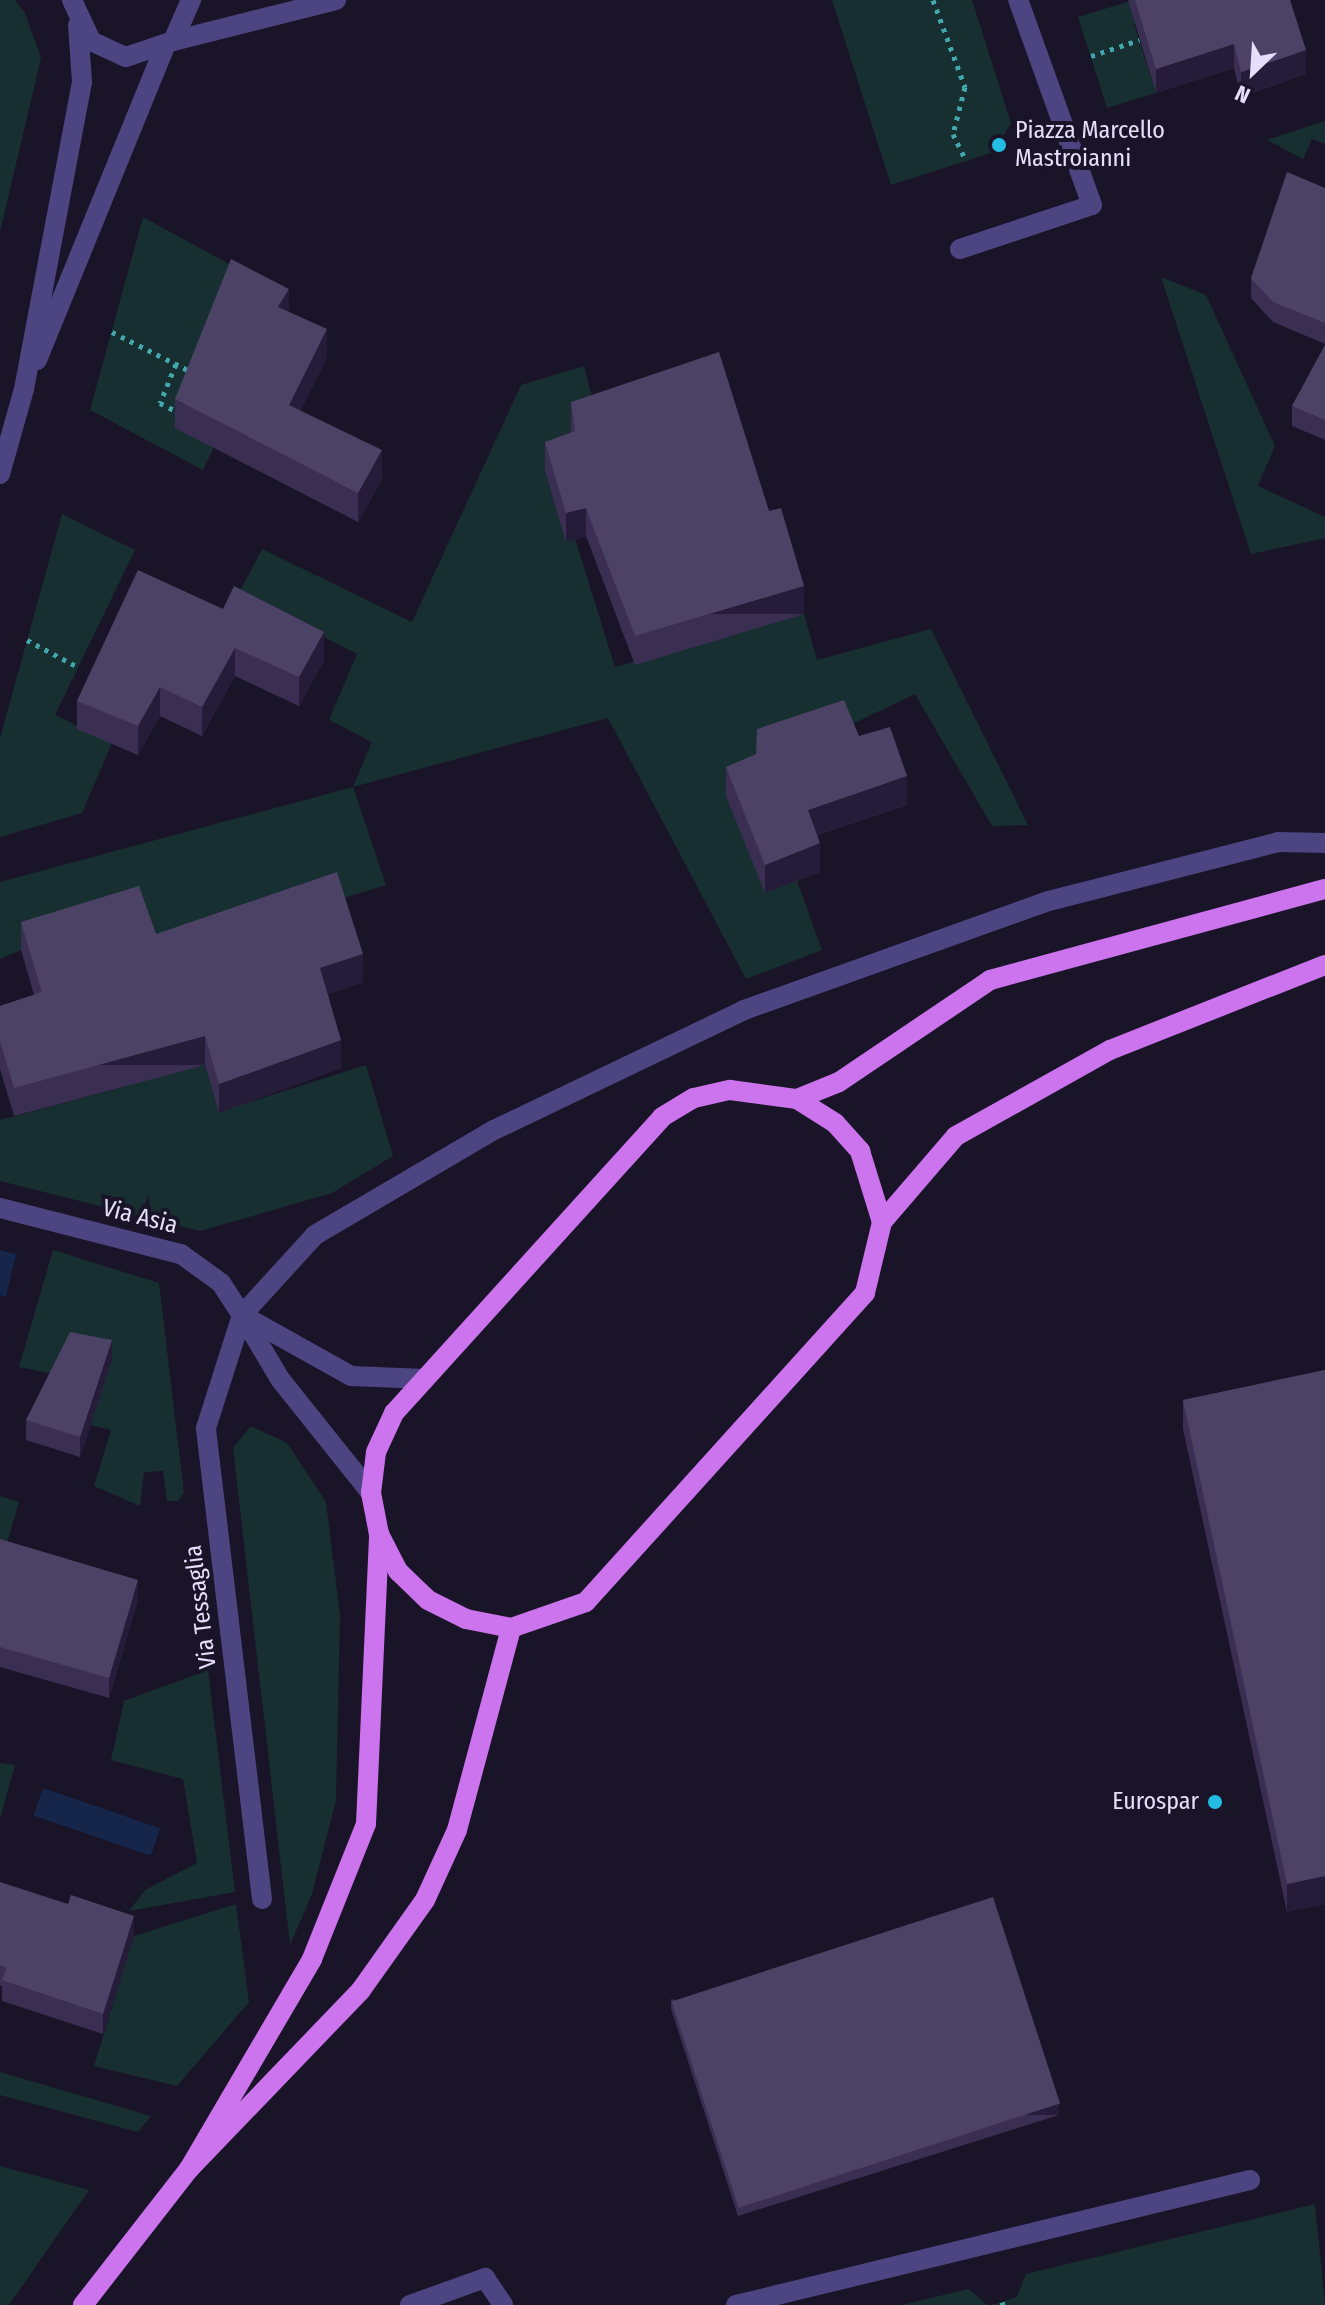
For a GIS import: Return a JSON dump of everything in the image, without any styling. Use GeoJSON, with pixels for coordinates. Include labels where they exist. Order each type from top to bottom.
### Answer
{"type":"FeatureCollection","features":[{"type":"Feature","properties":{"kind":"main road"},"geometry":{"type":"LineString","coordinates":[[797,1099],[839,1082],[990,980],[1325,889]]}},
{"type":"Feature","properties":{"kind":"main road"},"geometry":{"type":"LineString","coordinates":[[379,1534],[398,1571],[428,1600],[466,1619],[511,1628],[586,1602],[865,1293],[882,1222],[956,1136],[1110,1050],[1325,965]]}},
{"type":"Feature","properties":{"kind":"main road"},"geometry":{"type":"LineString","coordinates":[[189,2169],[312,1959],[366,1824],[379,1534],[371,1493],[376,1452],[394,1413],[662,1117],[730,1090],[797,1099],[835,1123],[860,1151],[882,1222]]}},
{"type":"Feature","properties":{"kind":"main road"},"geometry":{"type":"LineString","coordinates":[[83,2305],[189,2169],[361,1990],[425,1900],[457,1830],[511,1628]]}},
{"type":"Feature","properties":{"kind":"street"},"geometry":{"type":"LineString","coordinates":[[24,389],[169,44],[191,0]]}},
{"type":"Feature","properties":{"kind":"street"},"geometry":{"type":"LineString","coordinates":[[72,9],[117,55],[336,0]]}},
{"type":"Feature","properties":{"kind":"street"},"geometry":{"type":"LineString","coordinates":[[960,249],[1092,205],[1018,0]]}},
{"type":"Feature","properties":{"kind":"street"},"geometry":{"type":"LineString","coordinates":[[0,474],[24,389],[82,82],[72,9]]}},
{"type":"Feature","properties":{"kind":"street"},"geometry":{"type":"LineString","coordinates":[[425,1379],[351,1376],[242,1315],[315,1235],[494,1130],[744,1010],[1049,901],[1278,842],[1325,843]]}},
{"type":"Feature","properties":{"kind":"street","name":"Via Asia"},"geometry":{"type":"LineString","coordinates":[[0,1208],[181,1254],[221,1283],[280,1379],[371,1493]]}},
{"type":"Feature","properties":{"kind":"street","name":"Via Tessaglia"},"geometry":{"type":"LineString","coordinates":[[242,1315],[206,1428],[262,1899]]}},
{"type":"Feature","properties":{"kind":"street"},"geometry":{"type":"LineString","coordinates":[[736,2305],[1250,2180]]}},
{"type":"Feature","properties":{"kind":"street"},"geometry":{"type":"LineString","coordinates":[[410,2305],[485,2278],[503,2305]]}},
{"type":"Feature","properties":{"kind":"path"},"geometry":{"type":"LineString","coordinates":[[933,0],[965,87],[953,134],[966,161]]}},
{"type":"Feature","properties":{"kind":"path"},"geometry":{"type":"LineString","coordinates":[[1091,56],[1139,40]]}},
{"type":"Feature","properties":{"kind":"path"},"geometry":{"type":"LineString","coordinates":[[112,332],[200,376]]}},
{"type":"Feature","properties":{"kind":"path"},"geometry":{"type":"LineString","coordinates":[[176,364],[160,403],[181,414]]}},
{"type":"Feature","properties":{"kind":"path"},"geometry":{"type":"LineString","coordinates":[[27,640],[78,667]]}},
{"type":"Feature","properties":{"kind":"green space"},"geometry":{"type":"Polygon","coordinates":[[[0,0],[15,0],[25,13],[41,58],[0,232],[0,0]]]}},
{"type":"Feature","properties":{"kind":"green space"},"geometry":{"type":"Polygon","coordinates":[[[832,0],[972,0],[1011,123],[994,152],[891,185],[832,0]]]}},
{"type":"Feature","properties":{"kind":"green space"},"geometry":{"type":"Polygon","coordinates":[[[1134,0],[1157,18],[1134,24],[1156,93],[1107,108],[1078,17],[1134,0]]]}},
{"type":"Feature","properties":{"kind":"green space"},"geometry":{"type":"Polygon","coordinates":[[[1325,121],[1325,144],[1312,139],[1303,159],[1267,140],[1325,121]]]}},
{"type":"Feature","properties":{"kind":"green space"},"geometry":{"type":"Polygon","coordinates":[[[143,217],[240,270],[214,447],[203,470],[90,410],[143,217]]]}},
{"type":"Feature","properties":{"kind":"green space"},"geometry":{"type":"Polygon","coordinates":[[[1161,277],[1206,295],[1275,446],[1258,486],[1325,517],[1325,538],[1251,554],[1161,277]]]}},
{"type":"Feature","properties":{"kind":"green space"},"geometry":{"type":"Polygon","coordinates":[[[584,366],[598,422],[575,460],[566,541],[575,539],[615,667],[804,614],[817,660],[931,629],[1028,825],[992,826],[915,694],[844,728],[797,881],[822,950],[746,979],[608,718],[353,787],[372,742],[329,720],[357,654],[239,593],[262,549],[412,622],[521,385],[584,366]]]}},
{"type":"Feature","properties":{"kind":"green space"},"geometry":{"type":"Polygon","coordinates":[[[62,514],[135,550],[55,715],[112,743],[82,813],[0,837],[0,738],[62,514]]]}},
{"type":"Feature","properties":{"kind":"green space"},"geometry":{"type":"Polygon","coordinates":[[[353,787],[386,885],[337,900],[195,1032],[219,1112],[366,1065],[393,1156],[332,1193],[200,1231],[0,1181],[0,1120],[127,1086],[21,950],[0,959],[0,882],[353,787]]]}},
{"type":"Feature","properties":{"kind":"green space"},"geometry":{"type":"Polygon","coordinates":[[[53,1250],[159,1283],[184,1493],[178,1501],[167,1501],[163,1471],[144,1472],[140,1506],[94,1486],[111,1430],[91,1425],[59,1375],[19,1367],[53,1250]]]}},
{"type":"Feature","properties":{"kind":"green space"},"geometry":{"type":"Polygon","coordinates":[[[251,1426],[287,1443],[326,1502],[340,1615],[336,1800],[312,1894],[290,1945],[233,1448],[251,1426]]]}},
{"type":"Feature","properties":{"kind":"green space"},"geometry":{"type":"Polygon","coordinates":[[[0,1496],[19,1502],[0,1567],[0,1496]]]}},
{"type":"Feature","properties":{"kind":"green space"},"geometry":{"type":"Polygon","coordinates":[[[208,1670],[235,1892],[129,1911],[145,1890],[197,1863],[183,1779],[111,1760],[124,1701],[208,1670]]]}},
{"type":"Feature","properties":{"kind":"green space"},"geometry":{"type":"Polygon","coordinates":[[[0,1763],[15,1765],[0,1819],[0,1763]]]}},
{"type":"Feature","properties":{"kind":"green space"},"geometry":{"type":"Polygon","coordinates":[[[236,1904],[249,2002],[177,2086],[94,2066],[134,1936],[236,1904]]]}},
{"type":"Feature","properties":{"kind":"green space"},"geometry":{"type":"Polygon","coordinates":[[[0,2072],[151,2116],[138,2132],[0,2095],[0,2072]]]}},
{"type":"Feature","properties":{"kind":"green space"},"geometry":{"type":"Polygon","coordinates":[[[0,2166],[89,2190],[9,2305],[0,2305],[0,2166]]]}},
{"type":"Feature","properties":{"kind":"green space"},"geometry":{"type":"Polygon","coordinates":[[[1315,2204],[1325,2305],[991,2305],[1017,2297],[1026,2274],[1315,2204]]]}},
{"type":"Feature","properties":{"kind":"green space"},"geometry":{"type":"Polygon","coordinates":[[[969,2289],[987,2305],[901,2305],[969,2289]]]}},
{"type":"Feature","properties":{"kind":"water"},"geometry":{"type":"Polygon","coordinates":[[[0,1250],[16,1254],[6,1297],[0,1295],[0,1250]]]}},
{"type":"Feature","properties":{"kind":"water"},"geometry":{"type":"Polygon","coordinates":[[[43,1788],[160,1828],[151,1856],[34,1815],[43,1788]]]}},
{"type":"Feature","properties":{"kind":"building"},"geometry":{"type":"Polygon","coordinates":[[[1135,0],[1290,0],[1306,50],[1241,72],[1234,44],[1156,69],[1135,0]]]}},
{"type":"Feature","properties":{"kind":"building"},"geometry":{"type":"Polygon","coordinates":[[[1287,172],[1325,188],[1325,323],[1273,302],[1251,278],[1287,172]]]}},
{"type":"Feature","properties":{"kind":"building"},"geometry":{"type":"Polygon","coordinates":[[[231,259],[289,289],[278,307],[327,329],[289,405],[382,450],[358,493],[175,399],[231,259]]]}},
{"type":"Feature","properties":{"kind":"building"},"geometry":{"type":"Polygon","coordinates":[[[1325,345],[1325,420],[1292,406],[1325,345]]]}},
{"type":"Feature","properties":{"kind":"building"},"geometry":{"type":"Polygon","coordinates":[[[719,352],[769,511],[781,508],[804,586],[635,636],[586,508],[566,513],[545,442],[575,431],[571,402],[719,352]]]}},
{"type":"Feature","properties":{"kind":"building"},"geometry":{"type":"Polygon","coordinates":[[[138,570],[223,609],[234,586],[324,632],[299,677],[235,648],[202,707],[160,687],[138,726],[77,701],[138,570]]]}},
{"type":"Feature","properties":{"kind":"building"},"geometry":{"type":"Polygon","coordinates":[[[844,700],[859,736],[890,727],[907,776],[808,810],[820,843],[765,865],[726,767],[756,754],[757,729],[844,700]]]}},
{"type":"Feature","properties":{"kind":"building"},"geometry":{"type":"Polygon","coordinates":[[[337,872],[363,954],[320,968],[341,1040],[219,1084],[205,1036],[14,1088],[0,1041],[0,1006],[42,992],[21,922],[139,886],[156,934],[337,872]]]}},
{"type":"Feature","properties":{"kind":"building"},"geometry":{"type":"Polygon","coordinates":[[[70,1332],[112,1340],[80,1437],[26,1420],[70,1332]]]}},
{"type":"Feature","properties":{"kind":"building"},"geometry":{"type":"Polygon","coordinates":[[[1325,1370],[1325,1876],[1287,1884],[1183,1400],[1325,1370]]]}},
{"type":"Feature","properties":{"kind":"building"},"geometry":{"type":"Polygon","coordinates":[[[0,1539],[138,1580],[109,1678],[0,1647],[0,1539]]]}},
{"type":"Feature","properties":{"kind":"building"},"geometry":{"type":"Polygon","coordinates":[[[0,1882],[68,1904],[71,1895],[134,1916],[103,2014],[2,1980],[7,1968],[0,1965],[0,1882]]]}},
{"type":"Feature","properties":{"kind":"building"},"geometry":{"type":"Polygon","coordinates":[[[993,1897],[1060,2103],[739,2208],[672,2001],[993,1897]]]}},
{"type":"Feature","properties":{"kind":"place","name":"Piazza Marcello Mastroianni"},"geometry":{"type":"Point","coordinates":[999,145]}},
{"type":"Feature","properties":{"kind":"place","name":"Eurospar"},"geometry":{"type":"Point","coordinates":[1215,1802]}}]}
